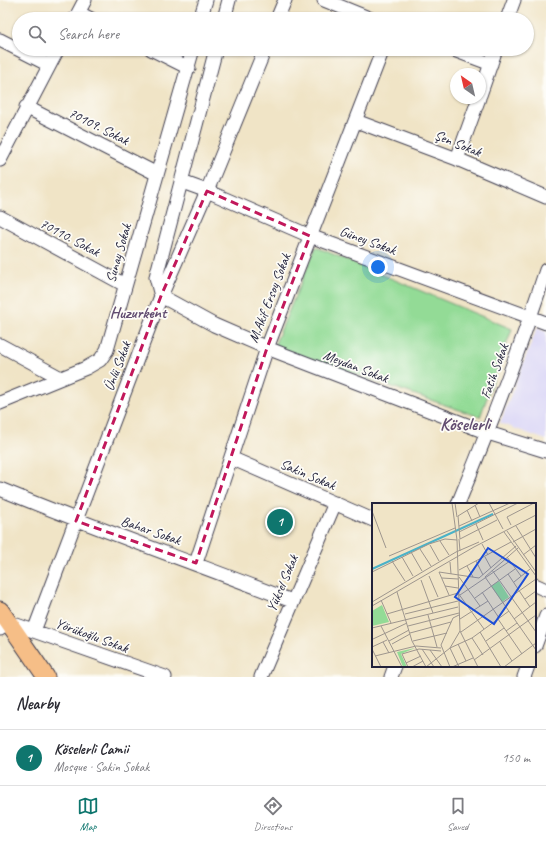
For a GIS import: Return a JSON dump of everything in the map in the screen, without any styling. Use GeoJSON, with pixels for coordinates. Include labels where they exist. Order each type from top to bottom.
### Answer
{"type":"FeatureCollection","features":[{"type":"Feature","properties":{"kind":"main road"},"geometry":{"type":"LineString","coordinates":[[3,620],[46,677]]}},
{"type":"Feature","properties":{"kind":"street"},"geometry":{"type":"LineString","coordinates":[[79,12],[85,0]]}},
{"type":"Feature","properties":{"kind":"street"},"geometry":{"type":"LineString","coordinates":[[202,12],[206,0]]}},
{"type":"Feature","properties":{"kind":"street"},"geometry":{"type":"LineString","coordinates":[[226,12],[229,0]]}},
{"type":"Feature","properties":{"kind":"street"},"geometry":{"type":"LineString","coordinates":[[280,12],[285,0]]}},
{"type":"Feature","properties":{"kind":"street"},"geometry":{"type":"LineString","coordinates":[[324,0],[354,12]]}},
{"type":"Feature","properties":{"kind":"street"},"geometry":{"type":"LineString","coordinates":[[510,12],[514,0]]}},
{"type":"Feature","properties":{"kind":"street"},"geometry":{"type":"LineString","coordinates":[[0,40],[12,46]]}},
{"type":"Feature","properties":{"kind":"street"},"geometry":{"type":"LineString","coordinates":[[33,56],[49,64]]}},
{"type":"Feature","properties":{"kind":"street"},"geometry":{"type":"LineString","coordinates":[[0,160],[26,107],[54,56]]}},
{"type":"Feature","properties":{"kind":"street"},"geometry":{"type":"LineString","coordinates":[[165,56],[189,68]]}},
{"type":"Feature","properties":{"kind":"street","name":"Sunay Sokak"},"geometry":{"type":"LineString","coordinates":[[0,403],[59,377],[86,368],[100,360],[107,350],[192,56]]}},
{"type":"Feature","properties":{"kind":"street"},"geometry":{"type":"LineString","coordinates":[[161,296],[156,277],[214,56]]}},
{"type":"Feature","properties":{"kind":"street","name":"Ünlü Sokak"},"geometry":{"type":"LineString","coordinates":[[34,631],[161,296],[207,191],[262,56]]}},
{"type":"Feature","properties":{"kind":"street","name":"M.Akif Ersoy Sokak"},"geometry":{"type":"LineString","coordinates":[[196,563],[267,348],[380,56]]}},
{"type":"Feature","properties":{"kind":"street"},"geometry":{"type":"LineString","coordinates":[[470,56],[491,64]]}},
{"type":"Feature","properties":{"kind":"street"},"geometry":{"type":"LineString","coordinates":[[486,78],[494,56]]}},
{"type":"Feature","properties":{"kind":"street"},"geometry":{"type":"LineString","coordinates":[[457,159],[477,104]]}},
{"type":"Feature","properties":{"kind":"street","name":"70109. Sokak"},"geometry":{"type":"LineString","coordinates":[[26,107],[157,174]]}},
{"type":"Feature","properties":{"kind":"street","name":"Şen Sokak"},"geometry":{"type":"LineString","coordinates":[[356,121],[457,159],[546,197]]}},
{"type":"Feature","properties":{"kind":"street","name":"Güney Sokak"},"geometry":{"type":"LineString","coordinates":[[182,182],[207,191],[310,236],[546,323]]}},
{"type":"Feature","properties":{"kind":"street","name":"70110. Sokak"},"geometry":{"type":"LineString","coordinates":[[0,217],[125,285]]}},
{"type":"Feature","properties":{"kind":"street","name":"Fatih Sokak"},"geometry":{"type":"LineString","coordinates":[[458,503],[488,433],[546,270]]}},
{"type":"Feature","properties":{"kind":"street","name":"Meydan Sokak"},"geometry":{"type":"LineString","coordinates":[[161,296],[214,325],[267,348],[488,433],[546,450]]}},
{"type":"Feature","properties":{"kind":"street"},"geometry":{"type":"LineString","coordinates":[[0,345],[59,377]]}},
{"type":"Feature","properties":{"kind":"street","name":"Sakin Sokak"},"geometry":{"type":"LineString","coordinates":[[231,458],[372,520]]}},
{"type":"Feature","properties":{"kind":"street","name":"Bahar Sokak"},"geometry":{"type":"LineString","coordinates":[[0,489],[76,521],[196,563],[292,601]]}},
{"type":"Feature","properties":{"kind":"street","name":"Yüksel Sokak"},"geometry":{"type":"LineString","coordinates":[[261,677],[292,601],[335,503]]}},
{"type":"Feature","properties":{"kind":"street"},"geometry":{"type":"LineString","coordinates":[[536,585],[546,590]]}},
{"type":"Feature","properties":{"kind":"street"},"geometry":{"type":"LineString","coordinates":[[536,643],[546,616]]}},
{"type":"Feature","properties":{"kind":"street","name":"Yörükoğlu Sokak"},"geometry":{"type":"LineString","coordinates":[[3,620],[165,677]]}},
{"type":"Feature","properties":{"kind":"street"},"geometry":{"type":"LineString","coordinates":[[390,677],[395,667]]}},
{"type":"Feature","properties":{"kind":"street"},"geometry":{"type":"LineString","coordinates":[[524,677],[528,667]]}},
{"type":"Feature","properties":{"kind":"highlighted area"},"geometry":{"type":"Polygon","coordinates":[[[207,191],[310,236],[267,348],[196,563],[76,521],[161,296],[207,191]]]}},
{"type":"Feature","properties":{"kind":"shaded area"},"geometry":{"type":"Polygon","coordinates":[[[537,328],[546,331],[546,440],[500,423],[537,328]]]}},
{"type":"Feature","properties":{"kind":"green space"},"geometry":{"type":"Polygon","coordinates":[[[316,247],[512,329],[480,417],[274,346],[316,247]]]}},
{"type":"Feature","properties":{"kind":"place","name":"Köselerli Camii"},"geometry":{"type":"Point","coordinates":[280,522]}},
{"type":"Feature","properties":{"kind":"district","name":"Huzurkent"},"geometry":{"type":"Point","coordinates":[138,312]}},
{"type":"Feature","properties":{"kind":"district","name":"Köselerli"},"geometry":{"type":"Point","coordinates":[465,424]}}]}
